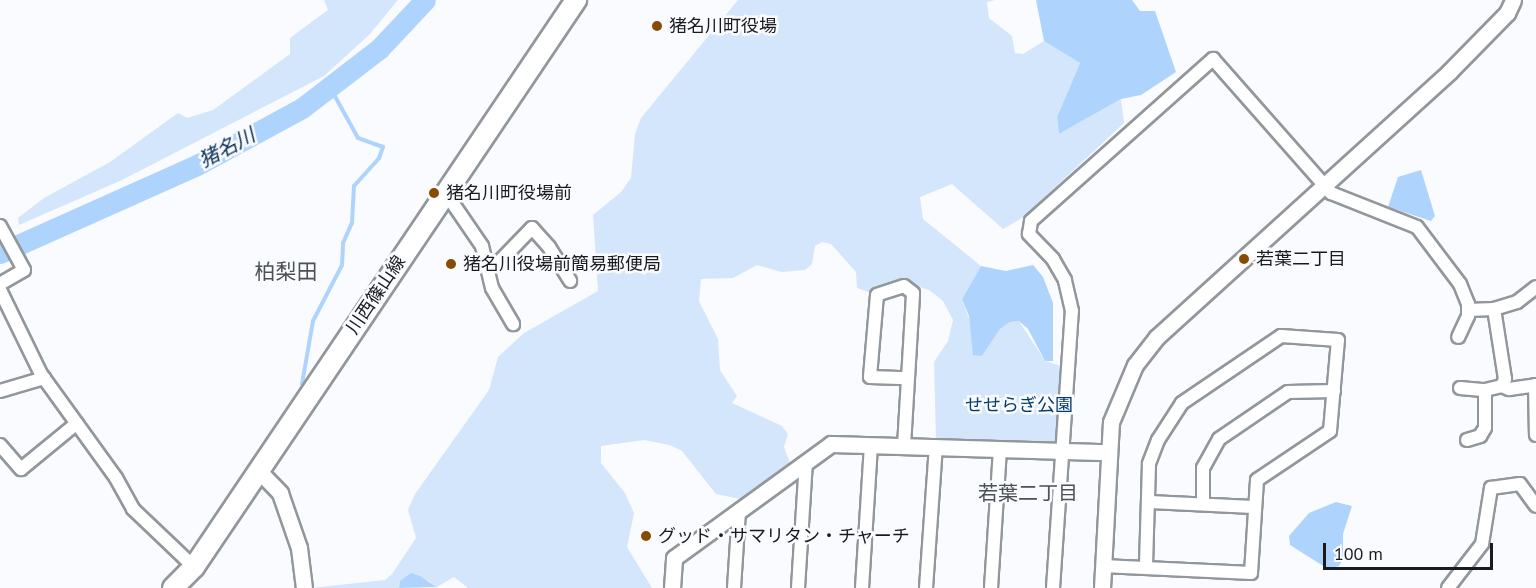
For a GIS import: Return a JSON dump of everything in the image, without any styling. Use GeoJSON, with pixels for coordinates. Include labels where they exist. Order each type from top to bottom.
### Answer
{"type":"FeatureCollection","features":[{"type":"Feature","properties":{"kind":"main road","name":"川西篠山線"},"geometry":{"type":"LineString","coordinates":[[174,588],[194,567],[576,0]]}},
{"type":"Feature","properties":{"kind":"street"},"geometry":{"type":"LineString","coordinates":[[1102,588],[1111,422],[1120,396],[1145,351],[1449,72],[1507,13],[1513,0]]}},
{"type":"Feature","properties":{"kind":"street"},"geometry":{"type":"LineString","coordinates":[[1053,588],[1072,311],[1065,280],[1053,260],[1029,234],[1031,221],[1213,58],[1331,193],[1417,227],[1460,284],[1468,310],[1458,337]]}},
{"type":"Feature","properties":{"kind":"street"},"geometry":{"type":"LineString","coordinates":[[445,192],[482,246],[492,288],[513,324]]}},
{"type":"Feature","properties":{"kind":"street"},"geometry":{"type":"LineString","coordinates":[[0,226],[24,270],[0,284]]}},
{"type":"Feature","properties":{"kind":"street"},"geometry":{"type":"LineString","coordinates":[[488,266],[500,261],[532,228],[549,247],[570,281]]}},
{"type":"Feature","properties":{"kind":"street"},"geometry":{"type":"LineString","coordinates":[[904,446],[913,293],[904,286],[877,295],[870,377],[907,378]]}},
{"type":"Feature","properties":{"kind":"street"},"geometry":{"type":"LineString","coordinates":[[1468,310],[1494,309],[1517,302],[1536,287]]}},
{"type":"Feature","properties":{"kind":"street"},"geometry":{"type":"LineString","coordinates":[[0,290],[44,378],[77,423],[133,509],[194,567]]}},
{"type":"Feature","properties":{"kind":"street"},"geometry":{"type":"LineString","coordinates":[[1494,309],[1505,379],[1502,386]]}},
{"type":"Feature","properties":{"kind":"street"},"geometry":{"type":"LineString","coordinates":[[1103,566],[1251,573],[1253,507],[1257,480],[1330,431],[1338,340],[1281,336],[1182,403],[1158,440],[1149,464],[1150,502],[1146,567]]}},
{"type":"Feature","properties":{"kind":"street"},"geometry":{"type":"LineString","coordinates":[[0,391],[44,378]]}},
{"type":"Feature","properties":{"kind":"street"},"geometry":{"type":"LineString","coordinates":[[1460,388],[1485,390],[1502,386],[1509,389],[1535,385],[1536,435]]}},
{"type":"Feature","properties":{"kind":"street"},"geometry":{"type":"LineString","coordinates":[[1467,440],[1480,436],[1485,428],[1485,390]]}},
{"type":"Feature","properties":{"kind":"street"},"geometry":{"type":"LineString","coordinates":[[1203,504],[1203,468],[1219,439],[1288,392],[1334,391]]}},
{"type":"Feature","properties":{"kind":"street"},"geometry":{"type":"LineString","coordinates":[[0,445],[21,469],[77,423]]}},
{"type":"Feature","properties":{"kind":"street"},"geometry":{"type":"LineString","coordinates":[[672,588],[674,558],[831,444],[1108,452]]}},
{"type":"Feature","properties":{"kind":"street"},"geometry":{"type":"LineString","coordinates":[[862,588],[871,445]]}},
{"type":"Feature","properties":{"kind":"street"},"geometry":{"type":"LineString","coordinates":[[926,588],[936,446]]}},
{"type":"Feature","properties":{"kind":"street"},"geometry":{"type":"LineString","coordinates":[[991,588],[1000,448]]}},
{"type":"Feature","properties":{"kind":"street"},"geometry":{"type":"LineString","coordinates":[[798,588],[806,462]]}},
{"type":"Feature","properties":{"kind":"street"},"geometry":{"type":"LineString","coordinates":[[258,470],[280,493],[299,548],[304,588]]}},
{"type":"Feature","properties":{"kind":"street"},"geometry":{"type":"LineString","coordinates":[[1448,588],[1482,544],[1491,488],[1520,484],[1536,506]]}},
{"type":"Feature","properties":{"kind":"street"},"geometry":{"type":"LineString","coordinates":[[1150,502],[1253,507]]}},
{"type":"Feature","properties":{"kind":"street"},"geometry":{"type":"LineString","coordinates":[[734,588],[739,510]]}},
{"type":"Feature","properties":{"kind":"green space"},"geometry":{"type":"Polygon","coordinates":[[[324,0],[398,0],[369,35],[324,76],[122,180],[19,225],[18,218],[44,198],[110,162],[178,113],[187,118],[213,110],[290,54],[290,38],[328,10],[324,0]]]}},
{"type":"Feature","properties":{"kind":"green space","name":"せせらぎ公園"},"geometry":{"type":"Polygon","coordinates":[[[738,0],[995,0],[987,2],[989,18],[1012,36],[1015,53],[1023,54],[1044,41],[1080,63],[1057,117],[1059,134],[1121,99],[1124,123],[1022,218],[1003,229],[952,184],[920,197],[923,219],[981,266],[962,299],[982,356],[1000,329],[1010,322],[1019,321],[1045,361],[1061,366],[1058,441],[1050,446],[936,440],[934,362],[948,341],[953,320],[943,301],[929,290],[900,281],[891,281],[871,293],[857,288],[856,272],[831,244],[822,242],[815,246],[812,264],[805,270],[782,272],[757,265],[733,278],[701,279],[699,301],[718,339],[720,370],[737,396],[732,403],[782,426],[788,434],[784,447],[792,469],[745,500],[716,494],[682,451],[670,445],[644,440],[601,446],[601,463],[625,493],[634,513],[627,547],[652,588],[468,588],[454,577],[437,587],[428,580],[400,581],[399,588],[311,588],[385,580],[392,574],[416,538],[408,510],[415,494],[489,390],[498,357],[524,333],[598,291],[593,215],[621,192],[631,178],[635,134],[641,118],[738,0]]]}},
{"type":"Feature","properties":{"kind":"water"},"geometry":{"type":"Polygon","coordinates":[[[1036,0],[1132,0],[1140,11],[1155,11],[1176,72],[1141,95],[1121,99],[1059,134],[1057,117],[1080,63],[1044,41],[1036,0]]]}},
{"type":"Feature","properties":{"kind":"water"},"geometry":{"type":"Polygon","coordinates":[[[1421,170],[1435,216],[1431,221],[1388,207],[1398,177],[1421,170]]]}},
{"type":"Feature","properties":{"kind":"water"},"geometry":{"type":"Polygon","coordinates":[[[1033,265],[1043,277],[1053,303],[1053,361],[1045,361],[1028,329],[1019,321],[1010,322],[1000,329],[982,356],[973,355],[969,316],[962,299],[981,266],[1006,271],[1033,265]]]}},
{"type":"Feature","properties":{"kind":"water"},"geometry":{"type":"Polygon","coordinates":[[[1336,502],[1352,506],[1343,534],[1343,560],[1339,566],[1328,569],[1290,545],[1289,536],[1309,513],[1336,502]]]}},
{"type":"Feature","properties":{"kind":"water"},"geometry":{"type":"Polygon","coordinates":[[[411,573],[437,587],[399,588],[400,581],[411,573]]]}},
{"type":"Feature","properties":{"kind":"waterway","name":"猪名川"},"geometry":{"type":"LineString","coordinates":[[0,253],[197,165],[302,108],[379,49],[425,0]]}},
{"type":"Feature","properties":{"kind":"waterway"},"geometry":{"type":"LineString","coordinates":[[302,384],[313,321],[342,265],[343,243],[352,223],[354,186],[379,158],[383,147],[358,138],[331,89]]}},
{"type":"Feature","properties":{"kind":"place","name":"猪名川町役場"},"geometry":{"type":"Point","coordinates":[657,26]}},
{"type":"Feature","properties":{"kind":"place","name":"猪名川町役場前"},"geometry":{"type":"Point","coordinates":[434,193]}},
{"type":"Feature","properties":{"kind":"place","name":"若葉二丁目"},"geometry":{"type":"Point","coordinates":[1244,259]}},
{"type":"Feature","properties":{"kind":"place","name":"猪名川役場前簡易郵便局"},"geometry":{"type":"Point","coordinates":[451,264]}},
{"type":"Feature","properties":{"kind":"place","name":"グッド・サマリタン・チャーチ"},"geometry":{"type":"Point","coordinates":[646,536]}},
{"type":"Feature","properties":{"kind":"district","name":"柏梨田"},"geometry":{"type":"Point","coordinates":[286,272]}},
{"type":"Feature","properties":{"kind":"district","name":"若葉二丁目"},"geometry":{"type":"Point","coordinates":[1028,493]}}]}
